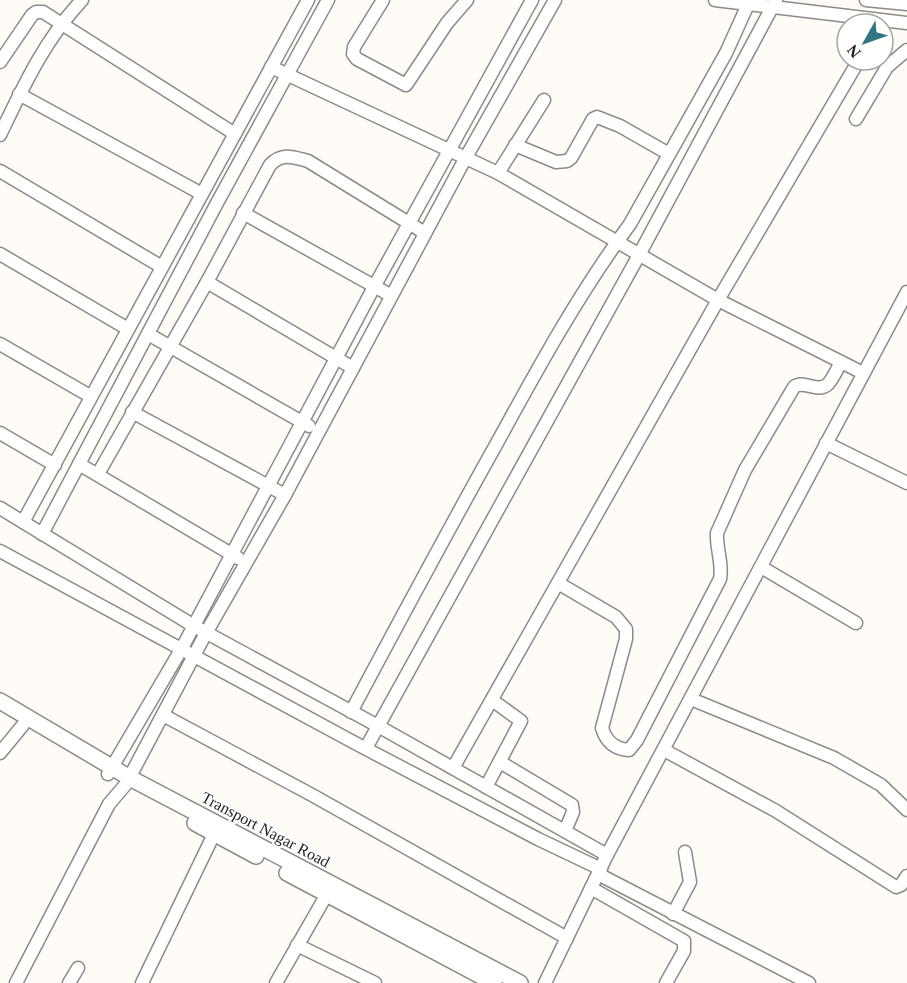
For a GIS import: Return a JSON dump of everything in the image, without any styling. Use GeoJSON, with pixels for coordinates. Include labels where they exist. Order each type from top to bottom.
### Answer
{"type":"FeatureCollection","features":[{"type":"Feature","properties":{"kind":"main road","name":"Transport Nagar Road"},"geometry":{"type":"LineString","coordinates":[[0,701],[110,771]]}},
{"type":"Feature","properties":{"kind":"main road","name":"Transport Nagar Road"},"geometry":{"type":"LineString","coordinates":[[0,711],[128,781],[520,983]]}},
{"type":"Feature","properties":{"kind":"main road","name":"Transport Nagar Road"},"geometry":{"type":"LineString","coordinates":[[128,781],[214,834],[494,983]]}},
{"type":"Feature","properties":{"kind":"street"},"geometry":{"type":"LineString","coordinates":[[0,135],[20,94],[60,24],[82,0]]}},
{"type":"Feature","properties":{"kind":"street"},"geometry":{"type":"LineString","coordinates":[[23,522],[308,0]]}},
{"type":"Feature","properties":{"kind":"street"},"geometry":{"type":"LineString","coordinates":[[42,534],[328,0]]}},
{"type":"Feature","properties":{"kind":"street"},"geometry":{"type":"LineString","coordinates":[[383,0],[354,47],[353,54],[375,69],[406,85],[447,23],[467,0]]}},
{"type":"Feature","properties":{"kind":"street"},"geometry":{"type":"LineString","coordinates":[[110,771],[233,555],[374,286],[532,0]]}},
{"type":"Feature","properties":{"kind":"street"},"geometry":{"type":"LineString","coordinates":[[16,983],[109,804],[128,781],[206,633],[285,495],[390,296],[555,0]]}},
{"type":"Feature","properties":{"kind":"street"},"geometry":{"type":"LineString","coordinates":[[715,0],[774,4],[835,14]]}},
{"type":"Feature","properties":{"kind":"street"},"geometry":{"type":"LineString","coordinates":[[866,0],[907,4]]}},
{"type":"Feature","properties":{"kind":"street"},"geometry":{"type":"LineString","coordinates":[[351,712],[408,603],[562,326],[616,241],[630,224],[726,53],[749,2]]}},
{"type":"Feature","properties":{"kind":"street"},"geometry":{"type":"LineString","coordinates":[[366,748],[639,255],[774,4]]}},
{"type":"Feature","properties":{"kind":"street"},"geometry":{"type":"LineString","coordinates":[[0,62],[36,12],[43,12],[235,134]]}},
{"type":"Feature","properties":{"kind":"street"},"geometry":{"type":"LineString","coordinates":[[856,119],[887,67],[907,50]]}},
{"type":"Feature","properties":{"kind":"street"},"geometry":{"type":"LineString","coordinates":[[271,67],[498,173],[718,300],[863,373]]}},
{"type":"Feature","properties":{"kind":"street"},"geometry":{"type":"LineString","coordinates":[[453,768],[718,300],[852,72]]}},
{"type":"Feature","properties":{"kind":"street"},"geometry":{"type":"LineString","coordinates":[[20,94],[202,194]]}},
{"type":"Feature","properties":{"kind":"street"},"geometry":{"type":"LineString","coordinates":[[498,173],[544,100]]}},
{"type":"Feature","properties":{"kind":"street"},"geometry":{"type":"LineString","coordinates":[[515,145],[556,162],[567,162],[593,119],[597,117],[620,126],[669,154]]}},
{"type":"Feature","properties":{"kind":"street"},"geometry":{"type":"LineString","coordinates":[[98,474],[207,282],[270,165],[281,156],[291,156],[308,161],[425,233]]}},
{"type":"Feature","properties":{"kind":"street"},"geometry":{"type":"LineString","coordinates":[[0,171],[162,267]]}},
{"type":"Feature","properties":{"kind":"street"},"geometry":{"type":"LineString","coordinates":[[243,213],[390,296]]}},
{"type":"Feature","properties":{"kind":"street"},"geometry":{"type":"LineString","coordinates":[[0,255],[128,329]]}},
{"type":"Feature","properties":{"kind":"street"},"geometry":{"type":"LineString","coordinates":[[207,282],[353,368]]}},
{"type":"Feature","properties":{"kind":"street"},"geometry":{"type":"LineString","coordinates":[[545,983],[607,855],[907,292]]}},
{"type":"Feature","properties":{"kind":"street"},"geometry":{"type":"LineString","coordinates":[[148,334],[318,431]]}},
{"type":"Feature","properties":{"kind":"street"},"geometry":{"type":"LineString","coordinates":[[0,344],[90,396]]}},
{"type":"Feature","properties":{"kind":"street"},"geometry":{"type":"LineString","coordinates":[[558,583],[616,617],[626,629],[626,639],[602,728],[609,743],[628,750],[637,740],[720,579],[722,569],[717,533],[745,470],[794,387],[801,384],[817,388],[823,387],[830,381],[841,362]]}},
{"type":"Feature","properties":{"kind":"street"},"geometry":{"type":"LineString","coordinates":[[132,412],[285,495]]}},
{"type":"Feature","properties":{"kind":"street"},"geometry":{"type":"LineString","coordinates":[[0,433],[55,465]]}},
{"type":"Feature","properties":{"kind":"street"},"geometry":{"type":"LineString","coordinates":[[826,443],[907,483]]}},
{"type":"Feature","properties":{"kind":"street"},"geometry":{"type":"LineString","coordinates":[[80,464],[247,563]]}},
{"type":"Feature","properties":{"kind":"street"},"geometry":{"type":"LineString","coordinates":[[0,508],[206,633],[378,726],[607,855]]}},
{"type":"Feature","properties":{"kind":"street"},"geometry":{"type":"LineString","coordinates":[[0,551],[538,839],[673,914],[809,983]]}},
{"type":"Feature","properties":{"kind":"street"},"geometry":{"type":"LineString","coordinates":[[761,567],[856,622]]}},
{"type":"Feature","properties":{"kind":"street"},"geometry":{"type":"LineString","coordinates":[[486,787],[521,721],[492,699]]}},
{"type":"Feature","properties":{"kind":"street"},"geometry":{"type":"LineString","coordinates":[[691,699],[834,758],[881,785],[907,810]]}},
{"type":"Feature","properties":{"kind":"street"},"geometry":{"type":"LineString","coordinates":[[164,715],[567,938]]}},
{"type":"Feature","properties":{"kind":"street"},"geometry":{"type":"LineString","coordinates":[[1,749],[23,725]]}},
{"type":"Feature","properties":{"kind":"street"},"geometry":{"type":"LineString","coordinates":[[664,750],[776,811],[896,887],[901,885],[907,876]]}},
{"type":"Feature","properties":{"kind":"street"},"geometry":{"type":"LineString","coordinates":[[500,762],[572,805],[573,812],[565,831]]}},
{"type":"Feature","properties":{"kind":"street"},"geometry":{"type":"LineString","coordinates":[[142,983],[214,834]]}},
{"type":"Feature","properties":{"kind":"street"},"geometry":{"type":"LineString","coordinates":[[673,914],[690,882],[685,852]]}},
{"type":"Feature","properties":{"kind":"street"},"geometry":{"type":"LineString","coordinates":[[591,888],[684,941],[684,951],[666,983]]}},
{"type":"Feature","properties":{"kind":"street"},"geometry":{"type":"LineString","coordinates":[[276,983],[327,894]]}},
{"type":"Feature","properties":{"kind":"street"},"geometry":{"type":"LineString","coordinates":[[297,945],[351,978],[375,983]]}},
{"type":"Feature","properties":{"kind":"street"},"geometry":{"type":"LineString","coordinates":[[69,983],[78,968]]}}]}
